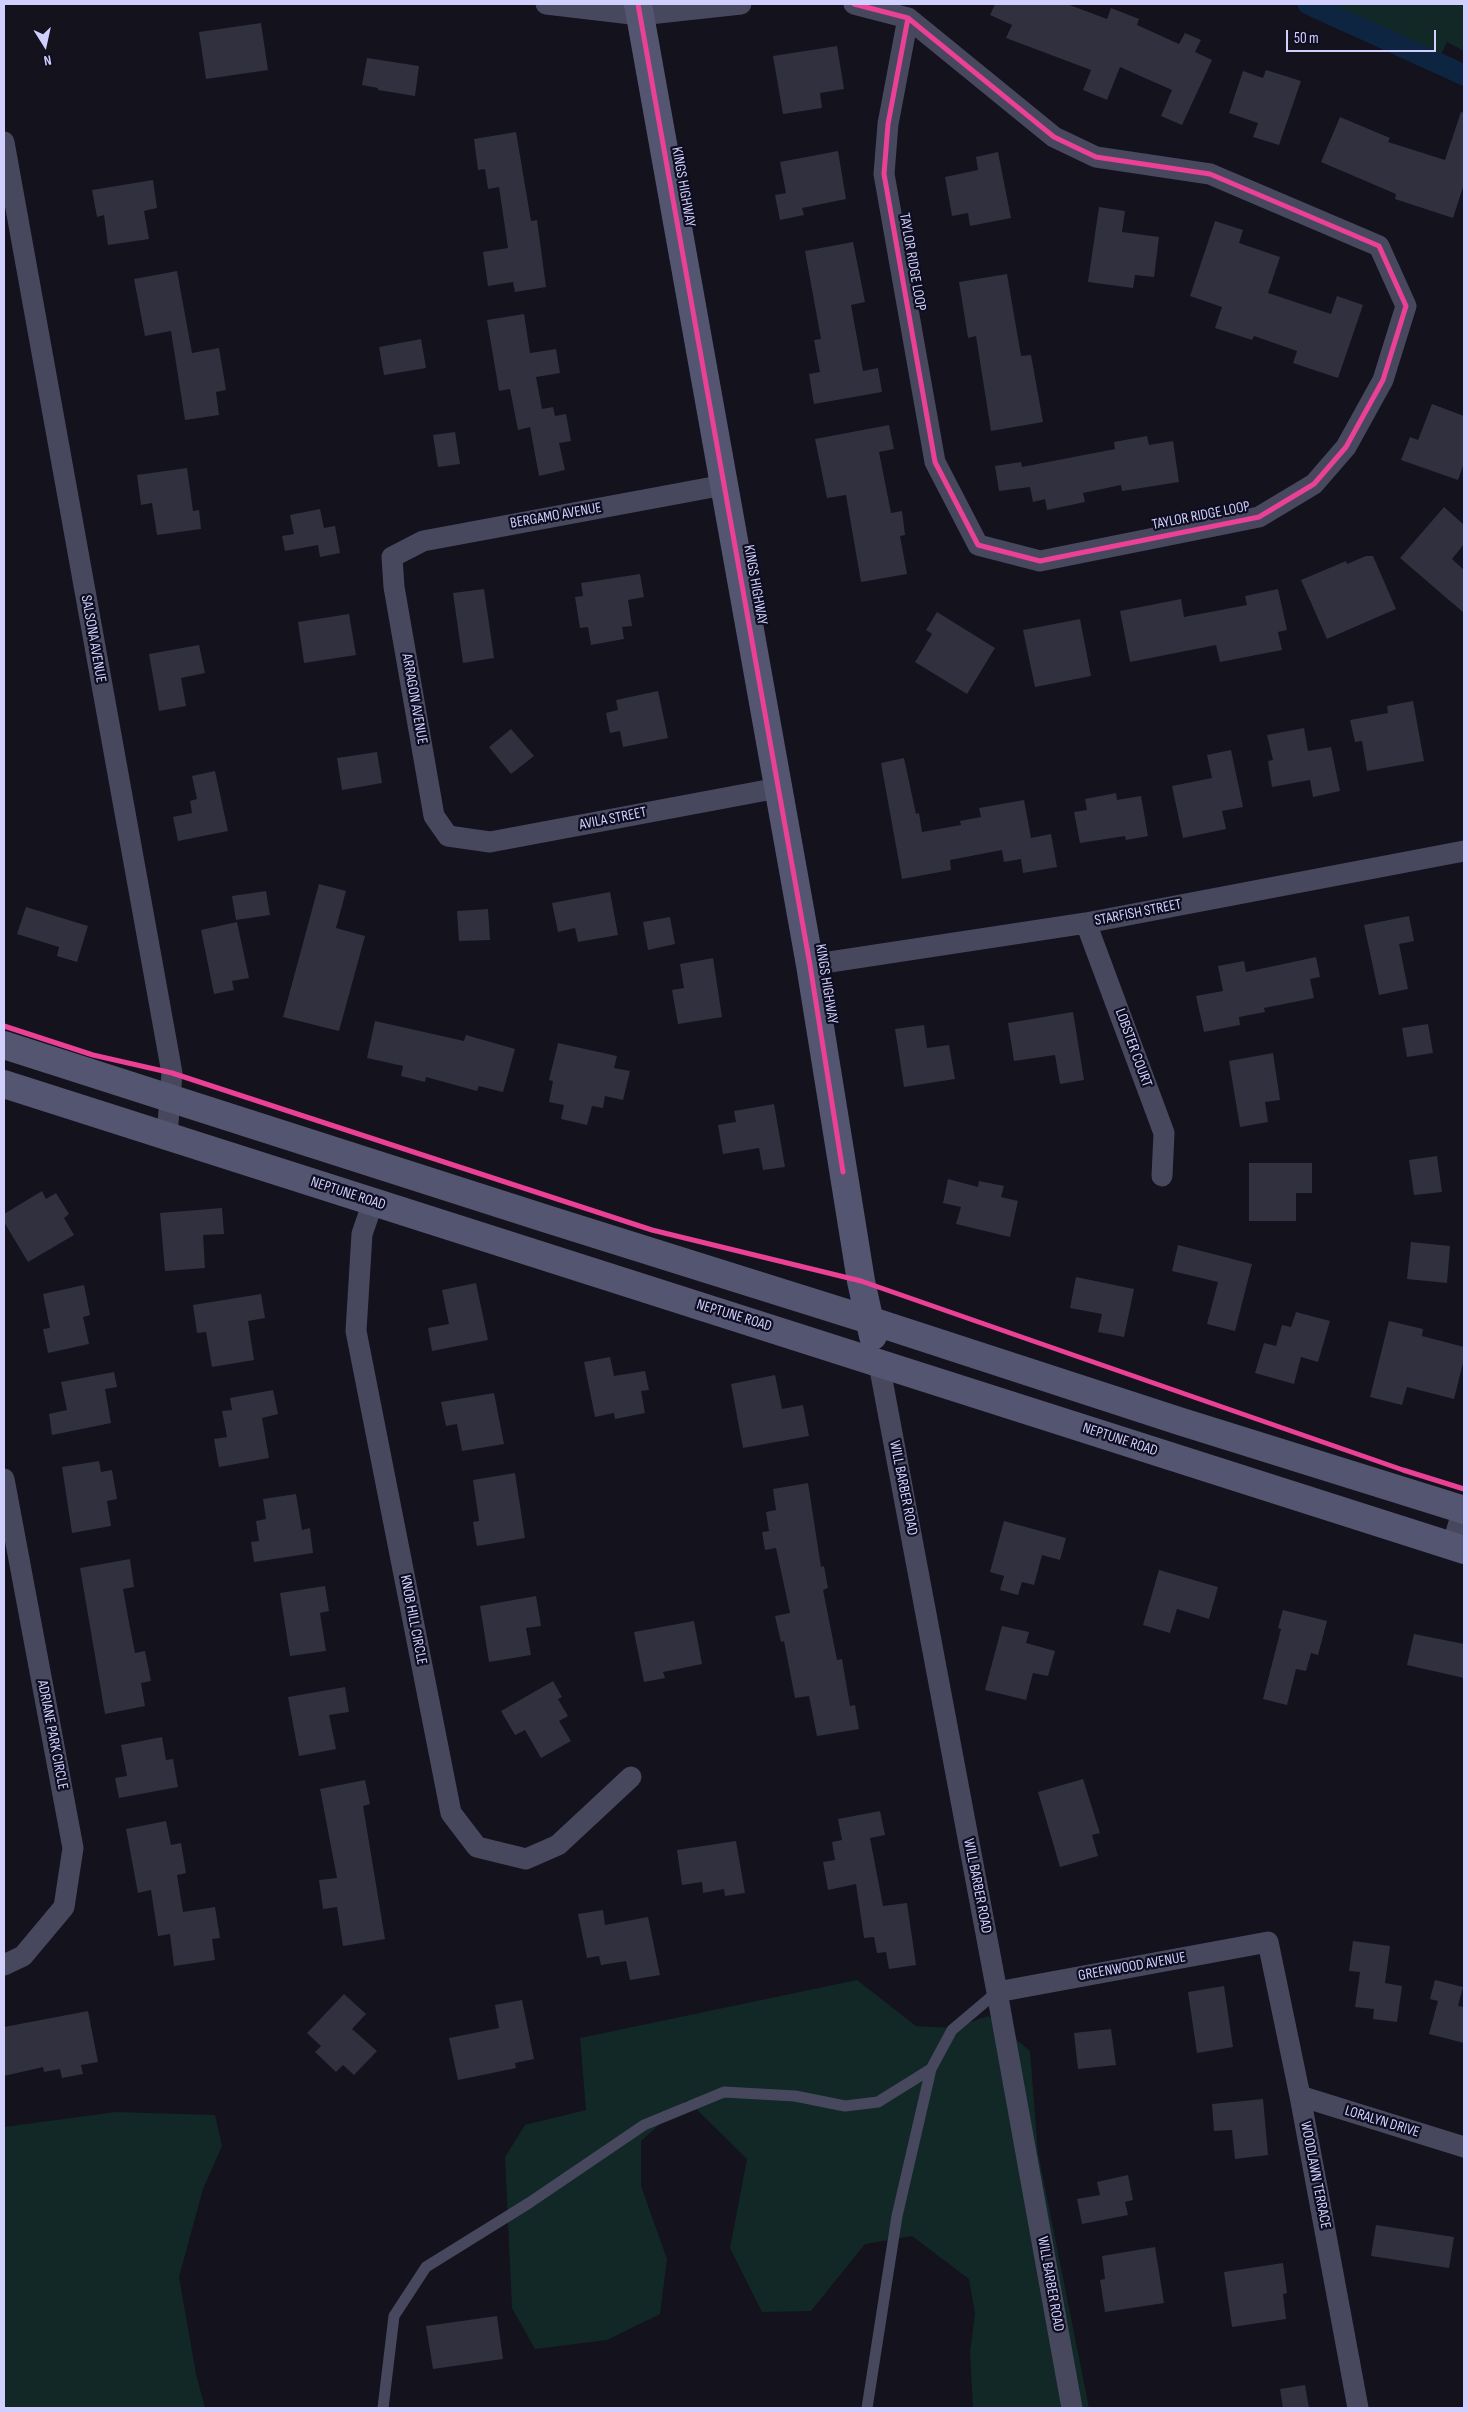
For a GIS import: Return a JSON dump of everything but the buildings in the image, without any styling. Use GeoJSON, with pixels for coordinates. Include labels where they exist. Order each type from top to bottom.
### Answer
{"type":"FeatureCollection","features":[{"type":"Feature","properties":{"kind":"main road","name":"KINGS HIGHWAY"},"geometry":{"type":"LineString","coordinates":[[639,9],[810,965],[860,1281],[879,1364]]}},
{"type":"Feature","properties":{"kind":"main road"},"geometry":{"type":"LineString","coordinates":[[4,1045],[869,1320],[1172,1419],[1464,1508]]}},
{"type":"Feature","properties":{"kind":"main road","name":"NEPTUNE ROAD"},"geometry":{"type":"LineString","coordinates":[[4,1084],[1458,1548]]}},
{"type":"Feature","properties":{"kind":"street"},"geometry":{"type":"LineString","coordinates":[[546,4],[639,9],[741,4]]}},
{"type":"Feature","properties":{"kind":"street","name":"TAYLOR RIDGE LOOP"},"geometry":{"type":"LineString","coordinates":[[854,4],[908,18],[1054,137],[1096,157],[1210,174],[1379,246],[1406,306],[1382,380],[1346,447],[1314,484],[1259,517],[1040,561],[978,545],[934,462],[884,174],[888,124],[908,18]]}},
{"type":"Feature","properties":{"kind":"street","name":"SALSONA AVENUE"},"geometry":{"type":"LineString","coordinates":[[4,142],[172,1073],[167,1136]]}},
{"type":"Feature","properties":{"kind":"street","name":"BERGAMO AVENUE"},"geometry":{"type":"LineString","coordinates":[[392,557],[423,541],[724,485]]}},
{"type":"Feature","properties":{"kind":"street","name":"ARRAGON AVENUE"},"geometry":{"type":"LineString","coordinates":[[392,557],[394,587],[434,816],[448,836]]}},
{"type":"Feature","properties":{"kind":"street","name":"AVILA STREET"},"geometry":{"type":"LineString","coordinates":[[448,836],[490,842],[778,788]]}},
{"type":"Feature","properties":{"kind":"street","name":"STARFISH STREET"},"geometry":{"type":"LineString","coordinates":[[810,965],[1086,923],[1464,851]]}},
{"type":"Feature","properties":{"kind":"street","name":"LOBSTER COURT"},"geometry":{"type":"LineString","coordinates":[[1086,923],[1164,1134],[1162,1176]]}},
{"type":"Feature","properties":{"kind":"street","name":"KNOB HILL CIRCLE"},"geometry":{"type":"LineString","coordinates":[[373,1202],[362,1234],[356,1331],[451,1814],[477,1847],[526,1859],[558,1845],[631,1777]]}},
{"type":"Feature","properties":{"kind":"street","name":"WILL BARBER ROAD"},"geometry":{"type":"LineString","coordinates":[[879,1364],[997,1992],[1072,2408]]}},
{"type":"Feature","properties":{"kind":"street","name":"ADRIANE PARK CIRCLE"},"geometry":{"type":"LineString","coordinates":[[4,1484],[9,1534],[73,1848],[64,1907],[23,1956],[4,1965]]}},
{"type":"Feature","properties":{"kind":"street"},"geometry":{"type":"LineString","coordinates":[[1458,1548],[1464,1508]]}},
{"type":"Feature","properties":{"kind":"street","name":"GREENWOOD AVENUE"},"geometry":{"type":"LineString","coordinates":[[997,1992],[1268,1942]]}},
{"type":"Feature","properties":{"kind":"street","name":"WOODLAWN TERRACE"},"geometry":{"type":"LineString","coordinates":[[1268,1942],[1300,2096],[1358,2408]]}},
{"type":"Feature","properties":{"kind":"street","name":"LORALYN DRIVE"},"geometry":{"type":"LineString","coordinates":[[1300,2096],[1464,2147]]}},
{"type":"Feature","properties":{"kind":"lane"},"geometry":{"type":"LineString","coordinates":[[866,2408],[897,2216],[931,2069],[952,2030],[997,1992]]}},
{"type":"Feature","properties":{"kind":"lane"},"geometry":{"type":"LineString","coordinates":[[383,2408],[394,2316],[426,2267],[529,2203],[644,2125],[724,2092],[795,2096],[845,2106],[878,2102],[931,2069]]}},
{"type":"Feature","properties":{"kind":"green space"},"geometry":{"type":"Polygon","coordinates":[[[1295,4],[1464,4],[1464,51],[1447,42],[1438,61],[1295,4]]]}},
{"type":"Feature","properties":{"kind":"green space"},"geometry":{"type":"Polygon","coordinates":[[[857,1980],[916,2026],[953,2028],[988,2016],[1030,2051],[1038,2153],[1089,2408],[973,2408],[970,2352],[975,2314],[969,2279],[912,2236],[865,2244],[811,2311],[762,2312],[730,2248],[747,2159],[687,2100],[641,2141],[641,2186],[667,2259],[660,2314],[607,2340],[535,2349],[512,2308],[505,2157],[525,2125],[586,2110],[580,2038],[857,1980]]]}},
{"type":"Feature","properties":{"kind":"green space"},"geometry":{"type":"Polygon","coordinates":[[[116,2112],[215,2115],[222,2146],[203,2189],[179,2277],[196,2374],[205,2408],[4,2408],[4,2127],[116,2112]]]}},
{"type":"Feature","properties":{"kind":"waterway"},"geometry":{"type":"LineString","coordinates":[[1308,4],[1464,75]]}},
{"type":"Feature","properties":{"kind":"cycle path"},"geometry":{"type":"LineString","coordinates":[[638,4],[810,965],[843,1172]]}},
{"type":"Feature","properties":{"kind":"cycle path"},"geometry":{"type":"LineString","coordinates":[[854,4],[908,18],[1054,137],[1096,157],[1210,174],[1379,246],[1406,306],[1383,380],[1346,447],[1314,484],[1259,517],[1040,561],[978,545],[935,462],[884,174],[888,124],[908,18]]}},
{"type":"Feature","properties":{"kind":"cycle path"},"geometry":{"type":"LineString","coordinates":[[4,1026],[93,1055],[172,1073],[652,1230],[861,1281],[1403,1470],[1464,1489]]}}]}
